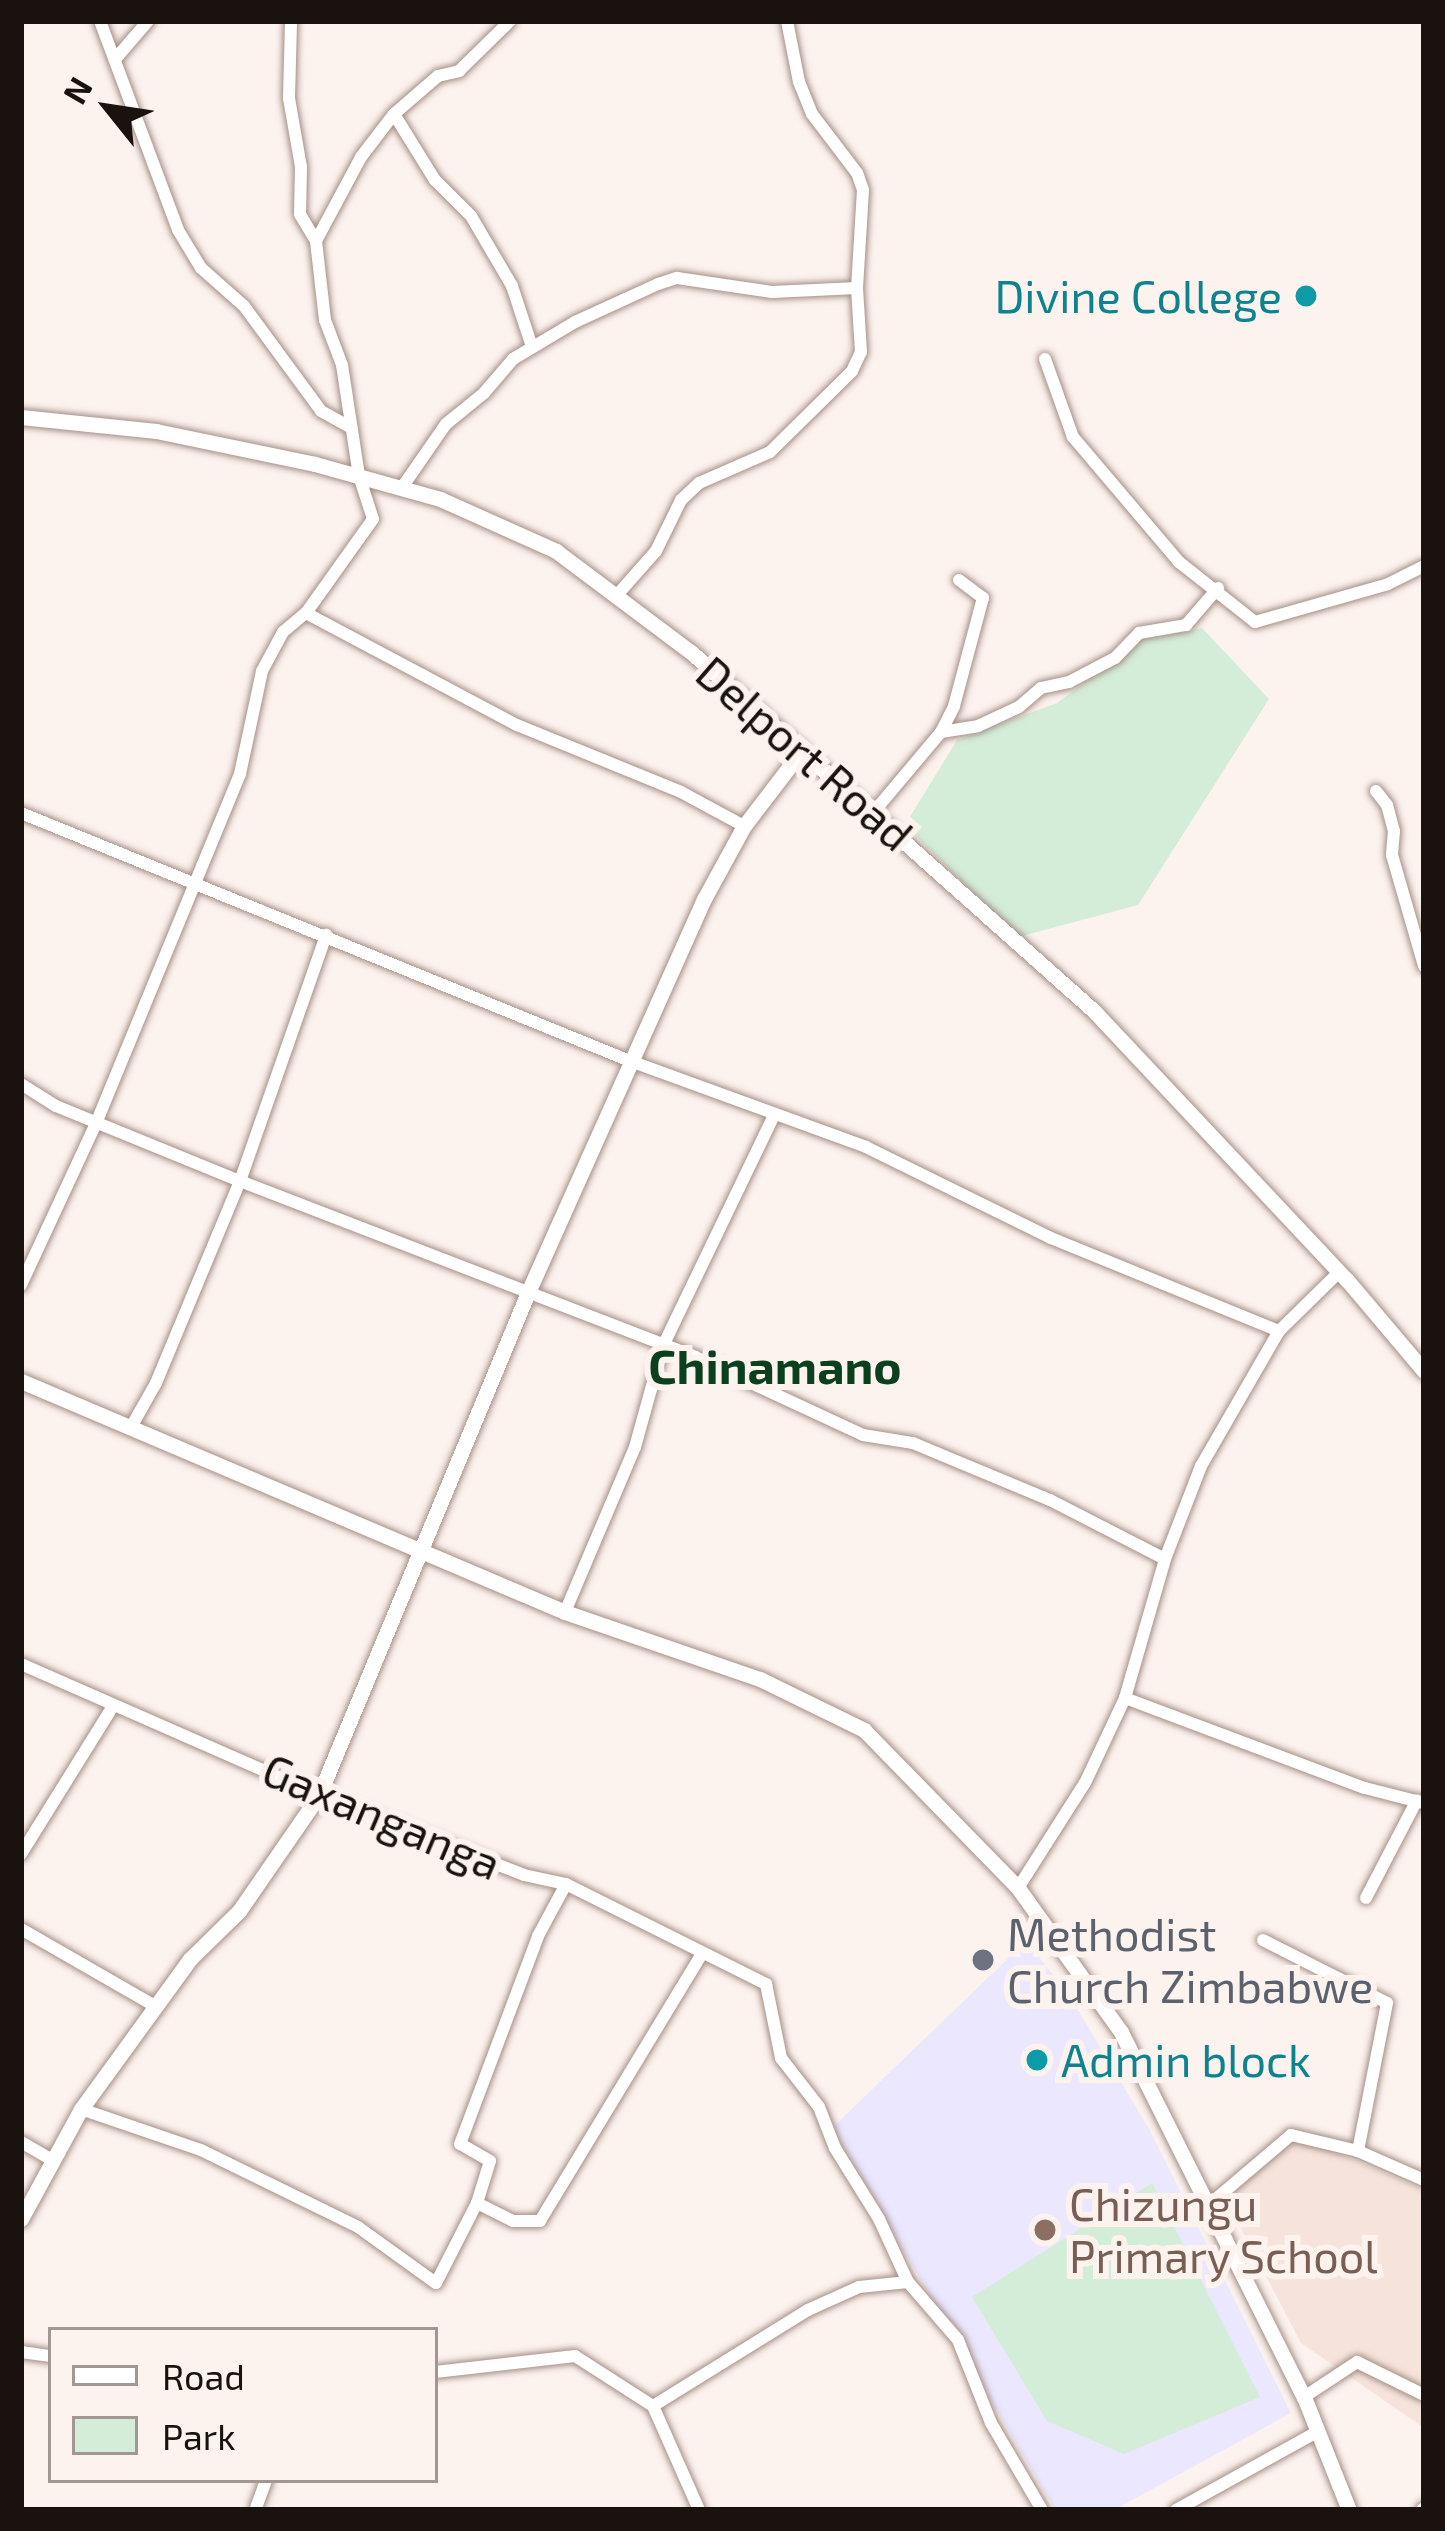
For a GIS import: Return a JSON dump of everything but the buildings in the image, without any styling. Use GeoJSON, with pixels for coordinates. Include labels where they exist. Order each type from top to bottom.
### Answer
{"type":"FeatureCollection","features":[{"type":"Feature","properties":{"kind":"street"},"geometry":{"type":"LineString","coordinates":[[100,21],[178,230],[201,268],[244,306],[321,411],[352,428]]}},
{"type":"Feature","properties":{"kind":"street"},"geometry":{"type":"LineString","coordinates":[[117,58],[148,21]]}},
{"type":"Feature","properties":{"kind":"street"},"geometry":{"type":"LineString","coordinates":[[21,1285],[97,1121],[240,775],[262,671],[283,632],[306,613],[373,519],[359,476],[342,365],[325,320],[316,241],[300,214],[301,166],[289,98],[291,21]]}},
{"type":"Feature","properties":{"kind":"street"},"geometry":{"type":"LineString","coordinates":[[316,241],[361,158],[394,114],[439,76],[459,71],[510,21]]}},
{"type":"Feature","properties":{"kind":"street"},"geometry":{"type":"LineString","coordinates":[[618,594],[656,550],[681,500],[699,483],[770,452],[852,371],[861,352],[857,288],[863,190],[857,173],[812,113],[799,82],[787,21]]}},
{"type":"Feature","properties":{"kind":"street"},"geometry":{"type":"LineString","coordinates":[[394,114],[435,180],[471,216],[512,286],[532,347]]}},
{"type":"Feature","properties":{"kind":"street"},"geometry":{"type":"LineString","coordinates":[[403,486],[446,424],[532,347],[574,322],[677,278],[772,292],[857,288]]}},
{"type":"Feature","properties":{"kind":"street"},"geometry":{"type":"LineString","coordinates":[[1045,359],[1073,437],[1179,562],[1255,622],[1388,584],[1424,566]]}},
{"type":"Feature","properties":{"kind":"street","name":"Delport Road"},"geometry":{"type":"LineString","coordinates":[[21,417],[212,440],[403,486],[513,528],[618,594],[1094,1011],[1339,1272],[1424,1372]]}},
{"type":"Feature","properties":{"kind":"street"},"geometry":{"type":"LineString","coordinates":[[872,814],[941,732],[954,706],[983,598],[958,580]]}},
{"type":"Feature","properties":{"kind":"street"},"geometry":{"type":"LineString","coordinates":[[941,732],[978,726],[1019,707],[1041,688],[1069,682],[1115,658],[1139,633],[1186,625],[1218,589]]}},
{"type":"Feature","properties":{"kind":"street"},"geometry":{"type":"LineString","coordinates":[[306,613],[517,724],[681,792],[744,826]]}},
{"type":"Feature","properties":{"kind":"street"},"geometry":{"type":"LineString","coordinates":[[21,2219],[81,2109],[190,1959],[239,1911],[319,1795],[529,1290],[630,1061],[744,826],[800,754]]}},
{"type":"Feature","properties":{"kind":"street"},"geometry":{"type":"LineString","coordinates":[[1376,791],[1387,805],[1394,830],[1392,855],[1424,966]]}},
{"type":"Feature","properties":{"kind":"street"},"geometry":{"type":"LineString","coordinates":[[21,813],[196,880],[630,1061],[877,1152],[1051,1238],[1279,1330]]}},
{"type":"Feature","properties":{"kind":"street"},"geometry":{"type":"LineString","coordinates":[[130,1430],[156,1383],[241,1181],[326,935]]}},
{"type":"Feature","properties":{"kind":"street"},"geometry":{"type":"LineString","coordinates":[[21,1084],[241,1181],[663,1346],[863,1436],[914,1443],[1050,1500],[1165,1558]]}},
{"type":"Feature","properties":{"kind":"street"},"geometry":{"type":"LineString","coordinates":[[565,1612],[635,1447],[663,1346],[774,1114]]}},
{"type":"Feature","properties":{"kind":"street"},"geometry":{"type":"LineString","coordinates":[[1018,1888],[1085,1783],[1125,1699],[1165,1558],[1201,1466],[1279,1330],[1339,1272]]}},
{"type":"Feature","properties":{"kind":"street"},"geometry":{"type":"LineString","coordinates":[[21,1381],[565,1612],[760,1679],[864,1730],[1018,1888],[1121,2032],[1211,2203],[1304,2397],[1349,2510]]}},
{"type":"Feature","properties":{"kind":"street","name":"Gaxanganga"},"geometry":{"type":"LineString","coordinates":[[21,1664],[275,1771],[319,1795],[524,1875],[566,1883],[766,1984],[782,2058],[819,2107],[835,2148],[879,2218],[908,2282]]}},
{"type":"Feature","properties":{"kind":"street"},"geometry":{"type":"LineString","coordinates":[[1125,1699],[1365,1787],[1421,1801],[1366,1898]]}},
{"type":"Feature","properties":{"kind":"street"},"geometry":{"type":"LineString","coordinates":[[21,1854],[113,1706]]}},
{"type":"Feature","properties":{"kind":"street"},"geometry":{"type":"LineString","coordinates":[[81,2109],[201,2150],[358,2228],[436,2283],[477,2203],[490,2161],[460,2144],[538,1936],[566,1883]]}},
{"type":"Feature","properties":{"kind":"street"},"geometry":{"type":"LineString","coordinates":[[21,1929],[155,2006]]}},
{"type":"Feature","properties":{"kind":"street"},"geometry":{"type":"LineString","coordinates":[[1263,1940],[1387,2003],[1358,2151]]}},
{"type":"Feature","properties":{"kind":"street"},"geometry":{"type":"LineString","coordinates":[[477,2203],[513,2221],[540,2221],[702,1953]]}},
{"type":"Feature","properties":{"kind":"street"},"geometry":{"type":"LineString","coordinates":[[1211,2203],[1291,2135],[1358,2151],[1424,2180]]}},
{"type":"Feature","properties":{"kind":"street"},"geometry":{"type":"LineString","coordinates":[[21,2142],[52,2160]]}},
{"type":"Feature","properties":{"kind":"street"},"geometry":{"type":"LineString","coordinates":[[653,2405],[808,2310],[859,2287],[908,2282],[958,2340],[991,2423],[1042,2510]]}},
{"type":"Feature","properties":{"kind":"street"},"geometry":{"type":"LineString","coordinates":[[438,2372],[575,2356],[653,2405],[699,2510]]}},
{"type":"Feature","properties":{"kind":"street"},"geometry":{"type":"LineString","coordinates":[[1304,2397],[1357,2362],[1424,2395]]}},
{"type":"Feature","properties":{"kind":"street"},"geometry":{"type":"LineString","coordinates":[[1176,2510],[1315,2433]]}},
{"type":"Feature","properties":{"kind":"shaded area","name":"Chizungu Primary School"},"geometry":{"type":"Polygon","coordinates":[[[1026,1941],[1069,1995],[1149,2129],[1291,2413],[1114,2510],[1055,2510],[832,2128],[1026,1941]]]}},
{"type":"Feature","properties":{"kind":"shaded area"},"geometry":{"type":"Polygon","coordinates":[[[1290,2133],[1424,2190],[1424,2428],[1301,2343],[1223,2194],[1290,2133]]]}},
{"type":"Feature","properties":{"kind":"green space"},"geometry":{"type":"Polygon","coordinates":[[[1202,628],[1269,699],[1138,905],[1018,937],[905,825],[957,740],[1057,703],[1144,638],[1202,628]]]}},
{"type":"Feature","properties":{"kind":"green space"},"geometry":{"type":"Polygon","coordinates":[[[1152,2183],[1260,2397],[1124,2454],[1047,2421],[972,2297],[1152,2183]]]}},
{"type":"Feature","properties":{"kind":"place","name":"Divine College"},"geometry":{"type":"Point","coordinates":[1306,296]}},
{"type":"Feature","properties":{"kind":"place","name":"Methodist Church Zimbabwe"},"geometry":{"type":"Point","coordinates":[983,1960]}},
{"type":"Feature","properties":{"kind":"place","name":"Admin block"},"geometry":{"type":"Point","coordinates":[1037,2060]}},
{"type":"Feature","properties":{"kind":"place","name":"Chizungu Primary School"},"geometry":{"type":"Point","coordinates":[1045,2230]}},
{"type":"Feature","properties":{"kind":"district","name":"Chinamano"},"geometry":{"type":"Point","coordinates":[775,1366]}}]}
